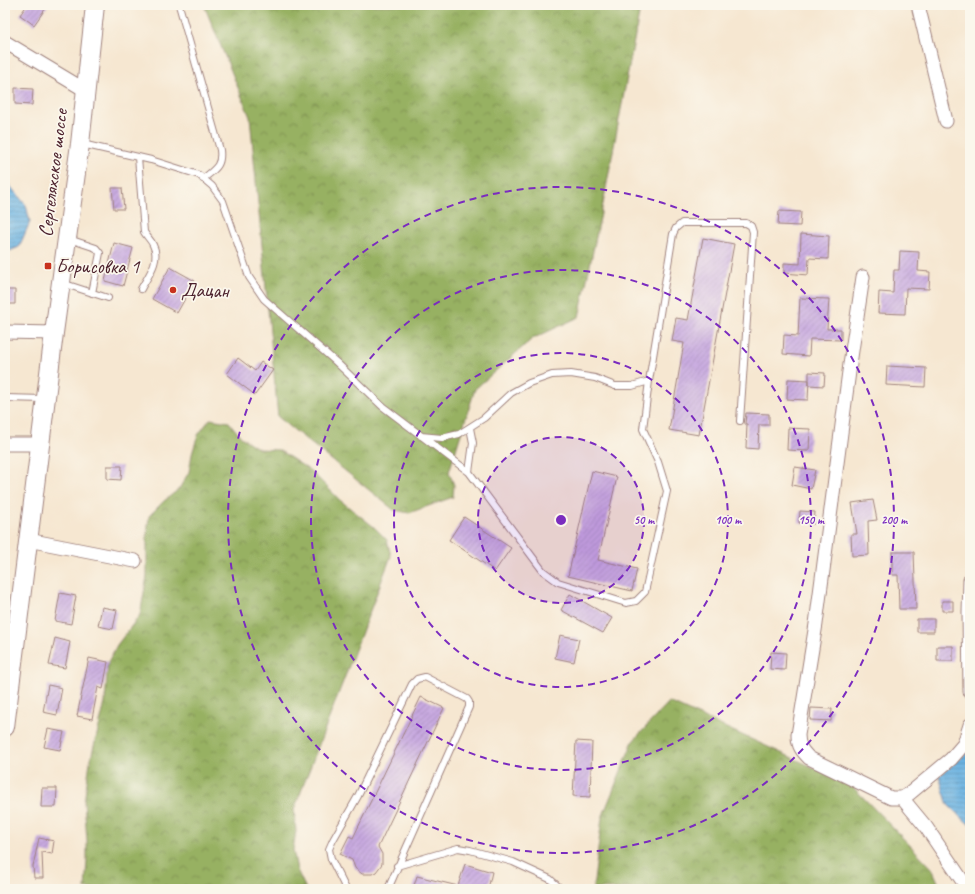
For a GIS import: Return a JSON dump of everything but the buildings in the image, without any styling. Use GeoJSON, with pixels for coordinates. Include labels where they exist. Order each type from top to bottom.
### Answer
{"type":"FeatureCollection","features":[{"type":"Feature","properties":{"kind":"main road","name":"Сергеляхское шоссе"},"geometry":{"type":"LineString","coordinates":[[5,727],[54,333],[80,144],[95,5]]}},
{"type":"Feature","properties":{"kind":"street"},"geometry":{"type":"LineString","coordinates":[[918,5],[946,121]]}},
{"type":"Feature","properties":{"kind":"street"},"geometry":{"type":"LineString","coordinates":[[5,42],[85,90]]}},
{"type":"Feature","properties":{"kind":"street"},"geometry":{"type":"LineString","coordinates":[[864,277],[849,372],[816,624],[798,735],[798,744],[809,758],[890,798],[902,798],[952,759],[964,744],[970,725]]}},
{"type":"Feature","properties":{"kind":"street"},"geometry":{"type":"LineString","coordinates":[[5,332],[54,333]]}},
{"type":"Feature","properties":{"kind":"street"},"geometry":{"type":"LineString","coordinates":[[5,444],[40,444]]}},
{"type":"Feature","properties":{"kind":"street"},"geometry":{"type":"LineString","coordinates":[[28,540],[136,561]]}},
{"type":"Feature","properties":{"kind":"street"},"geometry":{"type":"LineString","coordinates":[[970,580],[970,692]]}},
{"type":"Feature","properties":{"kind":"street"},"geometry":{"type":"LineString","coordinates":[[902,798],[926,827],[968,889]]}},
{"type":"Feature","properties":{"kind":"lane"},"geometry":{"type":"LineString","coordinates":[[179,5],[220,150],[221,158],[218,166],[203,179]]}},
{"type":"Feature","properties":{"kind":"lane"},"geometry":{"type":"LineString","coordinates":[[80,144],[138,157],[199,175],[212,186],[223,201],[249,276],[264,299],[336,362],[382,406],[468,472],[543,571],[558,582],[626,603],[636,601],[645,592],[668,491],[658,462],[643,429],[649,381],[673,234],[676,228],[682,223],[746,224],[751,226],[753,232],[740,421]]}},
{"type":"Feature","properties":{"kind":"lane"},"geometry":{"type":"LineString","coordinates":[[138,157],[144,232],[153,244],[156,252],[155,262],[141,289]]}},
{"type":"Feature","properties":{"kind":"lane"},"geometry":{"type":"LineString","coordinates":[[67,238],[96,248],[100,253],[92,293]]}},
{"type":"Feature","properties":{"kind":"lane"},"geometry":{"type":"LineString","coordinates":[[61,283],[108,298]]}},
{"type":"Feature","properties":{"kind":"lane"},"geometry":{"type":"LineString","coordinates":[[420,435],[442,438],[459,434],[484,418],[511,393],[529,382],[552,375],[571,374],[595,378],[616,386],[632,386],[649,381]]}},
{"type":"Feature","properties":{"kind":"lane"},"geometry":{"type":"LineString","coordinates":[[5,398],[46,399]]}},
{"type":"Feature","properties":{"kind":"lane"},"geometry":{"type":"LineString","coordinates":[[468,472],[473,443],[470,428]]}},
{"type":"Feature","properties":{"kind":"lane"},"geometry":{"type":"LineString","coordinates":[[346,889],[331,859],[329,849],[358,796],[412,684],[417,679],[425,678],[467,699],[469,702],[469,707],[388,889]]}},
{"type":"Feature","properties":{"kind":"lane"},"geometry":{"type":"LineString","coordinates":[[397,866],[458,848],[513,862],[550,879],[561,889]]}},
{"type":"Feature","properties":{"kind":"green space"},"geometry":{"type":"Polygon","coordinates":[[[204,5],[637,5],[639,14],[603,204],[579,317],[532,339],[475,389],[449,472],[454,485],[453,497],[409,513],[394,510],[278,417],[250,117],[204,5]]]}},
{"type":"Feature","properties":{"kind":"green space"},"geometry":{"type":"Polygon","coordinates":[[[210,419],[229,422],[241,437],[259,449],[279,450],[312,472],[341,501],[374,527],[387,540],[391,556],[294,810],[296,831],[293,850],[297,870],[306,889],[85,889],[87,840],[84,802],[90,762],[105,703],[108,662],[117,645],[140,615],[147,576],[147,534],[149,516],[179,489],[189,472],[192,454],[198,435],[210,419]]]}},
{"type":"Feature","properties":{"kind":"green space"},"geometry":{"type":"Polygon","coordinates":[[[669,702],[850,784],[932,868],[941,889],[593,889],[602,818],[633,741],[669,702]]]}},
{"type":"Feature","properties":{"kind":"water"},"geometry":{"type":"Polygon","coordinates":[[[5,180],[26,205],[30,222],[19,247],[5,253],[5,180]]]}},
{"type":"Feature","properties":{"kind":"water"},"geometry":{"type":"Polygon","coordinates":[[[970,750],[970,825],[948,805],[939,776],[970,750]]]}},
{"type":"Feature","properties":{"kind":"place","name":"Борисовка 1"},"geometry":{"type":"Point","coordinates":[48,266]}},
{"type":"Feature","properties":{"kind":"place","name":"Дацан"},"geometry":{"type":"Point","coordinates":[173,290]}}]}
